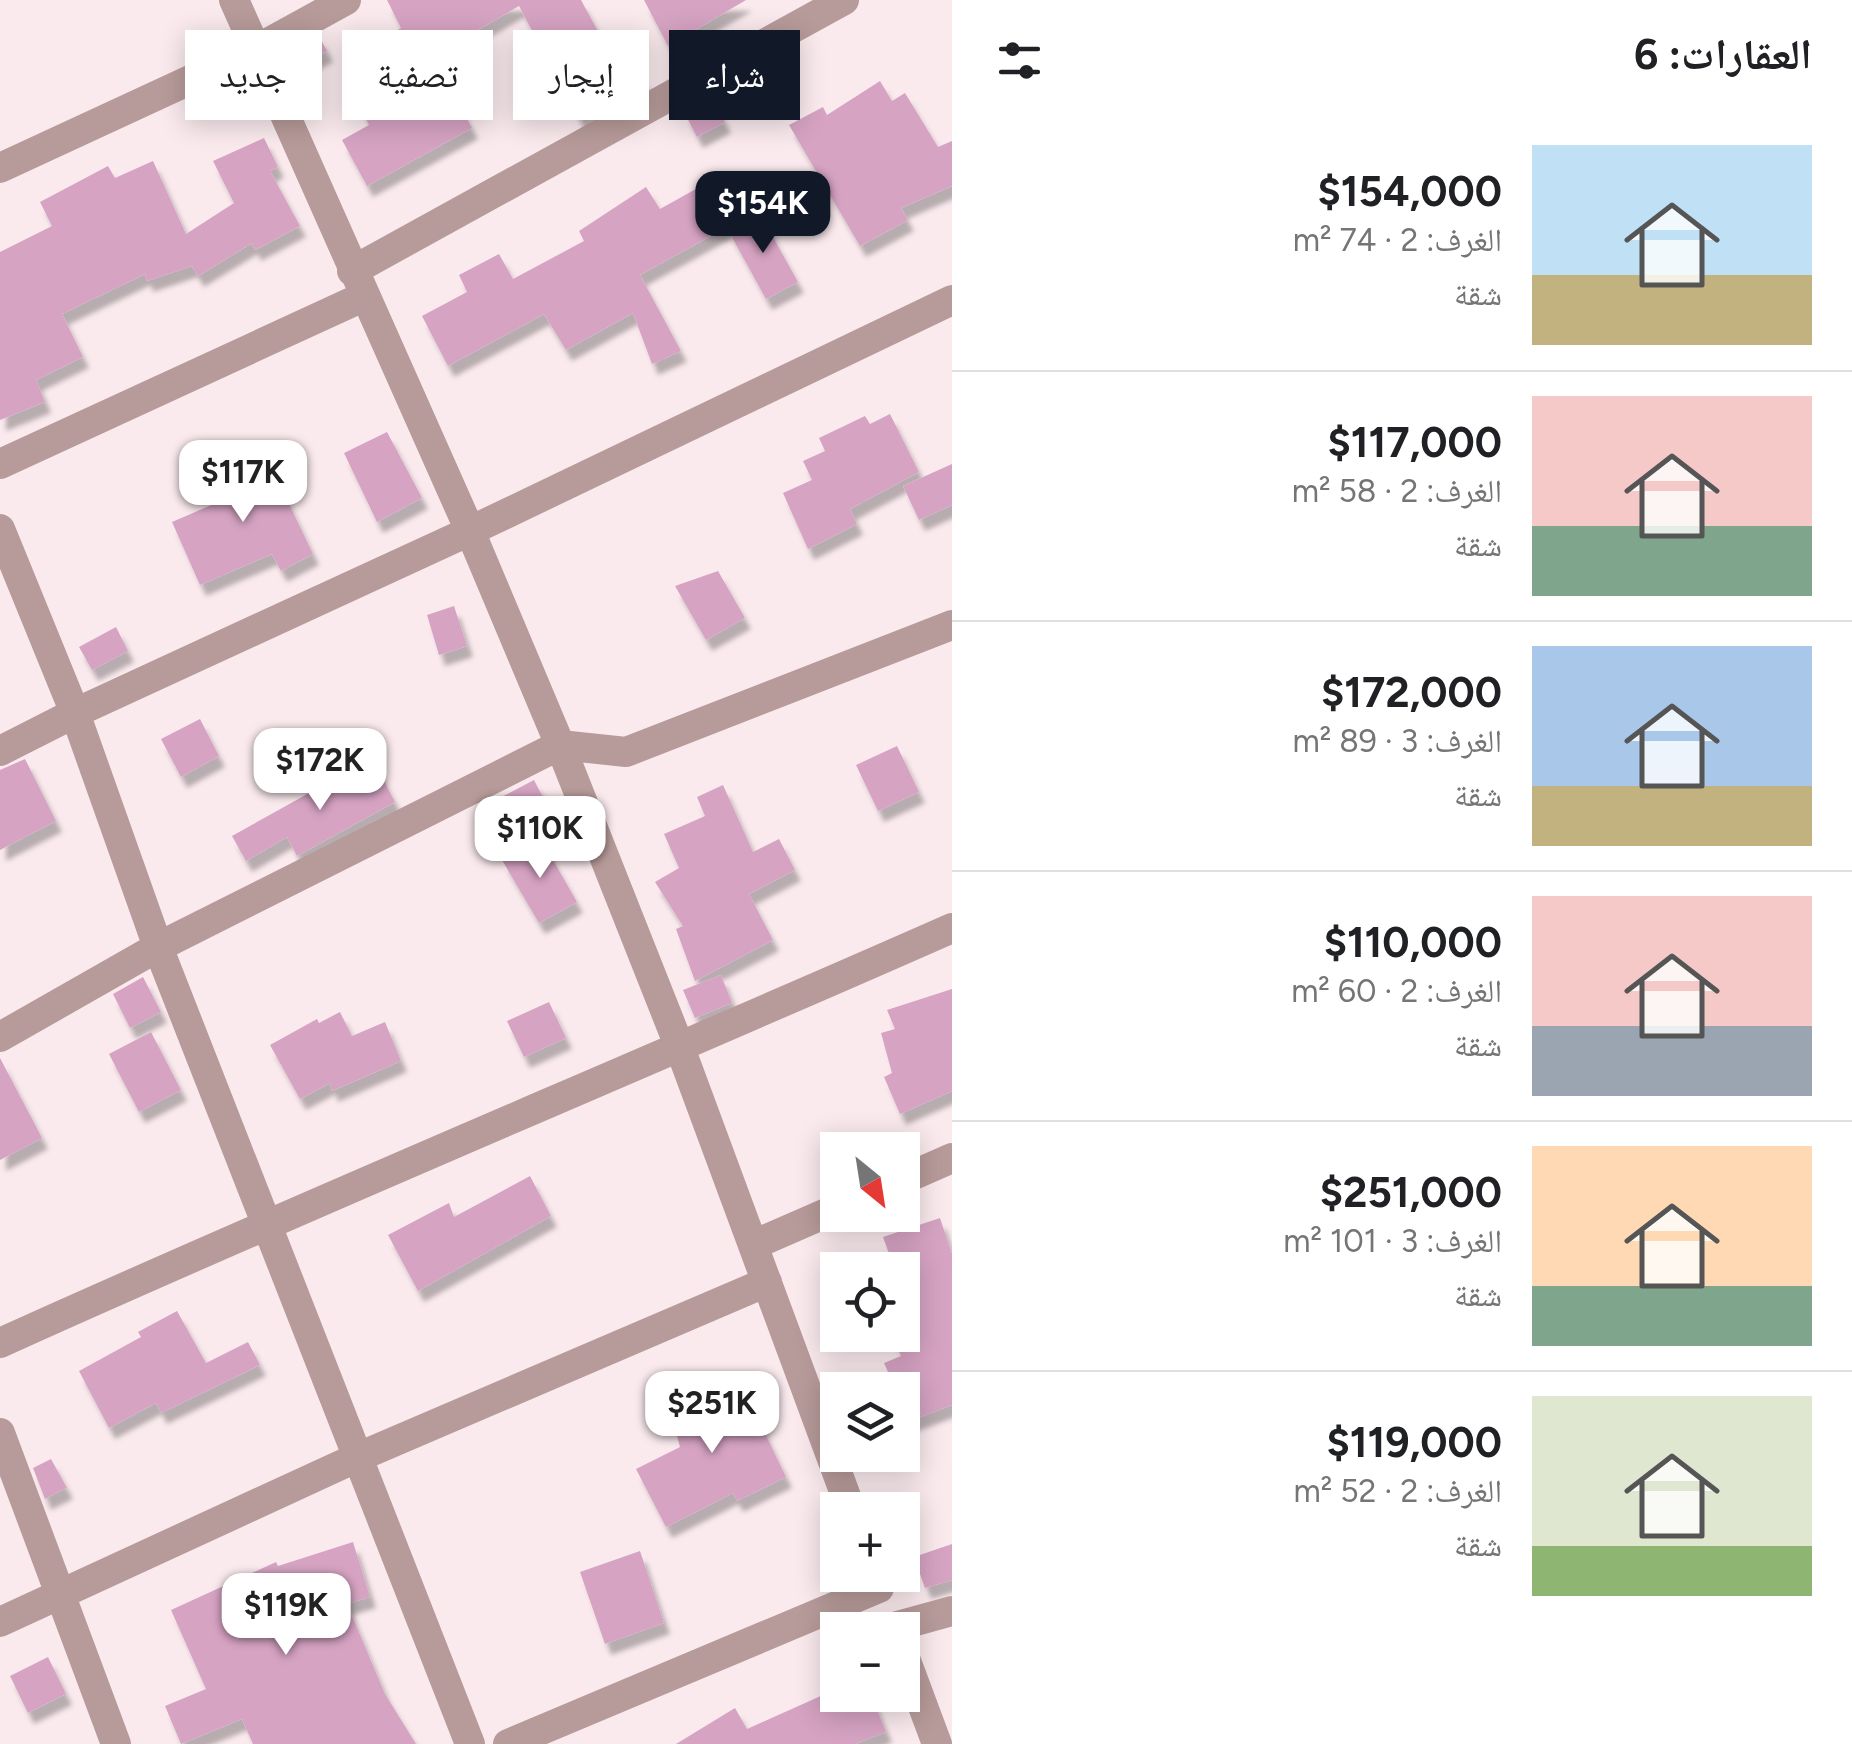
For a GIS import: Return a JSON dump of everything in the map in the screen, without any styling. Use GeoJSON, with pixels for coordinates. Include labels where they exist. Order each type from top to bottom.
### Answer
{"type":"FeatureCollection","features":[{"type":"Feature","properties":{"kind":"street"},"geometry":{"type":"LineString","coordinates":[[234,0],[248,30]]}},
{"type":"Feature","properties":{"kind":"street"},"geometry":{"type":"LineString","coordinates":[[292,30],[346,0]]}},
{"type":"Feature","properties":{"kind":"street"},"geometry":{"type":"LineString","coordinates":[[0,464],[358,284],[844,0]]}},
{"type":"Feature","properties":{"kind":"street"},"geometry":{"type":"LineString","coordinates":[[0,168],[185,82]]}},
{"type":"Feature","properties":{"kind":"street"},"geometry":{"type":"LineString","coordinates":[[288,120],[470,531],[560,745],[680,1048],[843,1492]]}},
{"type":"Feature","properties":{"kind":"street"},"geometry":{"type":"LineString","coordinates":[[0,751],[952,300]]}},
{"type":"Feature","properties":{"kind":"street"},"geometry":{"type":"LineString","coordinates":[[0,529],[75,713],[158,947],[470,1744]]}},
{"type":"Feature","properties":{"kind":"street"},"geometry":{"type":"LineString","coordinates":[[0,1037],[158,947],[560,745],[626,752],[952,625]]}},
{"type":"Feature","properties":{"kind":"street"},"geometry":{"type":"LineString","coordinates":[[0,1342],[265,1223],[952,928]]}},
{"type":"Feature","properties":{"kind":"street"},"geometry":{"type":"LineString","coordinates":[[920,1172],[952,1158]]}},
{"type":"Feature","properties":{"kind":"street"},"geometry":{"type":"LineString","coordinates":[[753,1244],[820,1216]]}},
{"type":"Feature","properties":{"kind":"street"},"geometry":{"type":"LineString","coordinates":[[0,1622],[356,1458],[767,1282]]}},
{"type":"Feature","properties":{"kind":"street"},"geometry":{"type":"LineString","coordinates":[[0,1433],[116,1744]]}},
{"type":"Feature","properties":{"kind":"street"},"geometry":{"type":"LineString","coordinates":[[508,1744],[852,1592]]}},
{"type":"Feature","properties":{"kind":"street"},"geometry":{"type":"LineString","coordinates":[[920,1625],[952,1610]]}},
{"type":"Feature","properties":{"kind":"street"},"geometry":{"type":"LineString","coordinates":[[920,1698],[937,1744]]}},
{"type":"Feature","properties":{"kind":"building"},"geometry":{"type":"Polygon","coordinates":[[[387,0],[581,0],[597,30],[532,30],[519,6],[478,30],[398,30],[401,28],[387,0]]]}},
{"type":"Feature","properties":{"kind":"building"},"geometry":{"type":"Polygon","coordinates":[[[644,0],[746,0],[695,30],[669,30],[668,46],[644,0]]]}},
{"type":"Feature","properties":{"kind":"building"},"geometry":{"type":"Polygon","coordinates":[[[880,81],[892,101],[905,93],[938,147],[952,141],[952,186],[901,208],[908,220],[860,246],[789,125],[823,107],[827,115],[880,81]]]}},
{"type":"Feature","properties":{"kind":"building"},"geometry":{"type":"Polygon","coordinates":[[[367,120],[468,120],[472,128],[367,186],[342,140],[369,125],[367,120]]]}},
{"type":"Feature","properties":{"kind":"building"},"geometry":{"type":"Polygon","coordinates":[[[688,120],[724,120],[725,122],[697,137],[688,120]]]}},
{"type":"Feature","properties":{"kind":"building"},"geometry":{"type":"Polygon","coordinates":[[[264,138],[278,167],[270,171],[300,226],[255,250],[252,243],[198,276],[192,266],[147,281],[145,274],[62,314],[83,357],[36,380],[45,402],[0,420],[0,252],[52,226],[40,202],[108,166],[115,178],[153,161],[186,234],[234,203],[213,161],[264,138]]]}},
{"type":"Feature","properties":{"kind":"building"},"geometry":{"type":"Polygon","coordinates":[[[712,180],[734,223],[640,275],[681,351],[652,364],[633,313],[566,350],[544,314],[448,366],[422,316],[467,292],[459,275],[499,254],[513,279],[584,241],[579,231],[646,187],[660,209],[712,180]]]}},
{"type":"Feature","properties":{"kind":"building"},"geometry":{"type":"Polygon","coordinates":[[[760,214],[798,282],[766,299],[728,230],[760,214]]]}},
{"type":"Feature","properties":{"kind":"building"},"geometry":{"type":"Polygon","coordinates":[[[890,414],[919,472],[850,509],[857,524],[808,549],[783,493],[812,480],[803,461],[825,451],[819,438],[865,416],[870,424],[890,414]]]}},
{"type":"Feature","properties":{"kind":"building"},"geometry":{"type":"Polygon","coordinates":[[[387,432],[422,498],[377,522],[344,453],[387,432]]]}},
{"type":"Feature","properties":{"kind":"building"},"geometry":{"type":"Polygon","coordinates":[[[267,458],[313,554],[281,571],[272,554],[200,585],[172,522],[223,500],[213,480],[248,461],[250,465],[267,458]]]}},
{"type":"Feature","properties":{"kind":"building"},"geometry":{"type":"Polygon","coordinates":[[[952,464],[952,505],[919,520],[903,486],[952,464]]]}},
{"type":"Feature","properties":{"kind":"building"},"geometry":{"type":"Polygon","coordinates":[[[718,571],[745,618],[706,640],[675,586],[718,571]]]}},
{"type":"Feature","properties":{"kind":"building"},"geometry":{"type":"Polygon","coordinates":[[[454,606],[467,646],[439,655],[427,615],[454,606]]]}},
{"type":"Feature","properties":{"kind":"building"},"geometry":{"type":"Polygon","coordinates":[[[116,627],[128,651],[92,670],[79,647],[116,627]]]}},
{"type":"Feature","properties":{"kind":"building"},"geometry":{"type":"Polygon","coordinates":[[[200,719],[219,756],[181,777],[161,739],[200,719]]]}},
{"type":"Feature","properties":{"kind":"building"},"geometry":{"type":"Polygon","coordinates":[[[897,746],[919,792],[878,811],[856,765],[897,746]]]}},
{"type":"Feature","properties":{"kind":"building"},"geometry":{"type":"Polygon","coordinates":[[[372,758],[395,802],[297,856],[287,837],[246,861],[232,836],[372,758]]]}},
{"type":"Feature","properties":{"kind":"building"},"geometry":{"type":"Polygon","coordinates":[[[25,759],[56,821],[0,850],[0,770],[25,759]]]}},
{"type":"Feature","properties":{"kind":"building"},"geometry":{"type":"Polygon","coordinates":[[[534,780],[548,807],[512,826],[498,799],[534,780]]]}},
{"type":"Feature","properties":{"kind":"building"},"geometry":{"type":"Polygon","coordinates":[[[723,785],[753,852],[779,839],[795,870],[749,894],[773,940],[695,981],[676,929],[683,926],[655,882],[679,868],[664,834],[705,816],[697,797],[723,785]]]}},
{"type":"Feature","properties":{"kind":"building"},"geometry":{"type":"Polygon","coordinates":[[[541,839],[577,902],[539,923],[502,860],[541,839]]]}},
{"type":"Feature","properties":{"kind":"building"},"geometry":{"type":"Polygon","coordinates":[[[721,975],[732,1003],[695,1018],[683,990],[721,975]]]}},
{"type":"Feature","properties":{"kind":"building"},"geometry":{"type":"Polygon","coordinates":[[[143,977],[161,1012],[130,1028],[113,994],[143,977]]]}},
{"type":"Feature","properties":{"kind":"building"},"geometry":{"type":"Polygon","coordinates":[[[952,989],[952,1091],[900,1114],[884,1077],[892,1073],[881,1033],[895,1029],[887,1010],[952,989]]]}},
{"type":"Feature","properties":{"kind":"building"},"geometry":{"type":"Polygon","coordinates":[[[549,1002],[566,1038],[524,1057],[507,1021],[549,1002]]]}},
{"type":"Feature","properties":{"kind":"building"},"geometry":{"type":"Polygon","coordinates":[[[340,1012],[352,1036],[385,1022],[401,1061],[332,1091],[330,1083],[300,1099],[270,1045],[317,1019],[319,1023],[340,1012]]]}},
{"type":"Feature","properties":{"kind":"building"},"geometry":{"type":"Polygon","coordinates":[[[151,1032],[181,1090],[139,1112],[109,1054],[151,1032]]]}},
{"type":"Feature","properties":{"kind":"building"},"geometry":{"type":"Polygon","coordinates":[[[0,1058],[42,1138],[0,1160],[0,1058]]]}},
{"type":"Feature","properties":{"kind":"building"},"geometry":{"type":"Polygon","coordinates":[[[530,1176],[551,1216],[418,1291],[388,1235],[449,1203],[454,1217],[530,1176]]]}},
{"type":"Feature","properties":{"kind":"building"},"geometry":{"type":"Polygon","coordinates":[[[940,1218],[952,1254],[952,1405],[920,1417],[920,1372],[888,1372],[884,1363],[901,1356],[899,1352],[920,1352],[920,1252],[888,1252],[883,1237],[920,1232],[920,1225],[940,1218]]]}},
{"type":"Feature","properties":{"kind":"building"},"geometry":{"type":"Polygon","coordinates":[[[177,1311],[206,1363],[248,1342],[260,1365],[161,1413],[156,1403],[109,1428],[79,1371],[141,1337],[138,1332],[177,1311]]]}},
{"type":"Feature","properties":{"kind":"building"},"geometry":{"type":"Polygon","coordinates":[[[749,1386],[765,1421],[760,1423],[786,1477],[737,1501],[733,1493],[666,1527],[636,1469],[680,1447],[669,1405],[749,1386]]]}},
{"type":"Feature","properties":{"kind":"building"},"geometry":{"type":"Polygon","coordinates":[[[51,1459],[67,1488],[45,1499],[33,1468],[51,1459]]]}},
{"type":"Feature","properties":{"kind":"building"},"geometry":{"type":"Polygon","coordinates":[[[353,1542],[370,1597],[347,1604],[385,1694],[416,1744],[253,1744],[242,1719],[181,1744],[165,1706],[206,1689],[171,1610],[276,1562],[278,1566],[353,1542]]]}},
{"type":"Feature","properties":{"kind":"building"},"geometry":{"type":"Polygon","coordinates":[[[952,1544],[952,1580],[925,1588],[920,1555],[952,1544]]]}},
{"type":"Feature","properties":{"kind":"building"},"geometry":{"type":"Polygon","coordinates":[[[640,1551],[664,1623],[605,1644],[580,1572],[640,1551]]]}},
{"type":"Feature","properties":{"kind":"building"},"geometry":{"type":"Polygon","coordinates":[[[48,1657],[66,1694],[28,1713],[10,1676],[48,1657]]]}},
{"type":"Feature","properties":{"kind":"building"},"geometry":{"type":"Polygon","coordinates":[[[820,1696],[820,1712],[878,1712],[886,1732],[855,1744],[676,1744],[735,1708],[747,1729],[820,1696]]]}}]}
